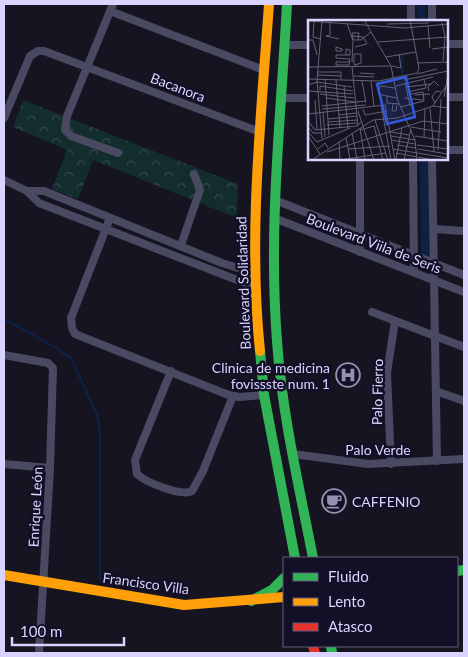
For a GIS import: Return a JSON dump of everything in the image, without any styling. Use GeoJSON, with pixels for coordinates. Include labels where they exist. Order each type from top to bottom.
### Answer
{"type":"FeatureCollection","features":[{"type":"Feature","properties":{"kind":"main road","name":"Boulevard Solidaridad"},"geometry":{"type":"LineString","coordinates":[[269,4],[255,206],[254,273],[258,344],[264,395],[293,556]]}},
{"type":"Feature","properties":{"kind":"main road"},"geometry":{"type":"LineString","coordinates":[[287,4],[274,218],[275,314],[293,454],[313,554],[293,556]]}},
{"type":"Feature","properties":{"kind":"main road","name":"Francisco Villa"},"geometry":{"type":"LineString","coordinates":[[4,575],[44,580],[184,605],[283,597]]}},
{"type":"Feature","properties":{"kind":"main road"},"geometry":{"type":"LineString","coordinates":[[251,601],[272,590],[283,579]]}},
{"type":"Feature","properties":{"kind":"street"},"geometry":{"type":"LineString","coordinates":[[411,4],[411,20]]}},
{"type":"Feature","properties":{"kind":"street"},"geometry":{"type":"LineString","coordinates":[[432,4],[432,20]]}},
{"type":"Feature","properties":{"kind":"street"},"geometry":{"type":"LineString","coordinates":[[118,153],[71,136],[65,130],[67,116],[111,8],[264,70]]}},
{"type":"Feature","properties":{"kind":"street"},"geometry":{"type":"LineString","coordinates":[[448,44],[464,44]]}},
{"type":"Feature","properties":{"kind":"street"},"geometry":{"type":"LineString","coordinates":[[285,45],[308,45]]}},
{"type":"Feature","properties":{"kind":"street","name":"Bacanora"},"geometry":{"type":"LineString","coordinates":[[6,105],[27,60],[33,53],[44,51],[260,132]]}},
{"type":"Feature","properties":{"kind":"street"},"geometry":{"type":"LineString","coordinates":[[448,97],[464,97]]}},
{"type":"Feature","properties":{"kind":"street"},"geometry":{"type":"LineString","coordinates":[[282,98],[308,98]]}},
{"type":"Feature","properties":{"kind":"street"},"geometry":{"type":"LineString","coordinates":[[4,118],[6,105]]}},
{"type":"Feature","properties":{"kind":"street"},"geometry":{"type":"LineString","coordinates":[[448,150],[464,150]]}},
{"type":"Feature","properties":{"kind":"street"},"geometry":{"type":"LineString","coordinates":[[360,160],[362,235],[360,252]]}},
{"type":"Feature","properties":{"kind":"street"},"geometry":{"type":"LineString","coordinates":[[413,160],[414,272]]}},
{"type":"Feature","properties":{"kind":"street"},"geometry":{"type":"LineString","coordinates":[[432,160],[437,460]]}},
{"type":"Feature","properties":{"kind":"street"},"geometry":{"type":"LineString","coordinates":[[181,245],[200,190],[194,174]]}},
{"type":"Feature","properties":{"kind":"street"},"geometry":{"type":"LineString","coordinates":[[4,180],[27,191],[39,203],[255,287]]}},
{"type":"Feature","properties":{"kind":"street"},"geometry":{"type":"LineString","coordinates":[[27,191],[44,191],[222,263],[254,273]]}},
{"type":"Feature","properties":{"kind":"street","name":"Boulevard Viila de Seris"},"geometry":{"type":"LineString","coordinates":[[275,200],[464,275]]}},
{"type":"Feature","properties":{"kind":"street"},"geometry":{"type":"LineString","coordinates":[[110,218],[71,318],[72,328],[82,338],[233,396],[264,395]]}},
{"type":"Feature","properties":{"kind":"street","name":"Boulevard Viila de Seris"},"geometry":{"type":"LineString","coordinates":[[274,218],[464,292]]}},
{"type":"Feature","properties":{"kind":"street"},"geometry":{"type":"LineString","coordinates":[[434,229],[464,231]]}},
{"type":"Feature","properties":{"kind":"street"},"geometry":{"type":"LineString","coordinates":[[219,274],[222,263]]}},
{"type":"Feature","properties":{"kind":"street"},"geometry":{"type":"LineString","coordinates":[[372,312],[464,347]]}},
{"type":"Feature","properties":{"kind":"street","name":"Palo Fierro"},"geometry":{"type":"LineString","coordinates":[[391,464],[387,381],[395,321]]}},
{"type":"Feature","properties":{"kind":"street","name":"Enrique León"},"geometry":{"type":"LineString","coordinates":[[4,355],[50,364],[53,368],[50,468],[39,653]]}},
{"type":"Feature","properties":{"kind":"street"},"geometry":{"type":"LineString","coordinates":[[171,371],[134,465],[137,474],[148,481],[179,493],[192,491],[203,471],[233,396]]}},
{"type":"Feature","properties":{"kind":"street"},"geometry":{"type":"LineString","coordinates":[[436,390],[464,401]]}},
{"type":"Feature","properties":{"kind":"street","name":"Palo Verde"},"geometry":{"type":"LineString","coordinates":[[293,454],[347,462],[391,464],[464,459]]}},
{"type":"Feature","properties":{"kind":"street"},"geometry":{"type":"LineString","coordinates":[[4,464],[50,468]]}},
{"type":"Feature","properties":{"kind":"green space"},"geometry":{"type":"Polygon","coordinates":[[[23,100],[238,184],[237,218],[93,160],[78,199],[52,189],[67,150],[13,127],[23,100]]]}},
{"type":"Feature","properties":{"kind":"waterway"},"geometry":{"type":"LineString","coordinates":[[421,4],[422,20]]}},
{"type":"Feature","properties":{"kind":"waterway"},"geometry":{"type":"LineString","coordinates":[[424,160],[425,255]]}},
{"type":"Feature","properties":{"kind":"waterway"},"geometry":{"type":"LineString","coordinates":[[4,319],[71,358],[97,415],[100,431],[100,581]]}},
{"type":"Feature","properties":{"kind":"traffic: fast"},"geometry":{"type":"LineString","coordinates":[[287,4],[276,172],[275,299],[279,368],[283,396],[313,557]]}},
{"type":"Feature","properties":{"kind":"traffic: fast"},"geometry":{"type":"LineString","coordinates":[[260,351],[264,395],[295,557]]}},
{"type":"Feature","properties":{"kind":"traffic: fast"},"geometry":{"type":"LineString","coordinates":[[458,571],[464,570]]}},
{"type":"Feature","properties":{"kind":"traffic: fast"},"geometry":{"type":"LineString","coordinates":[[251,601],[272,590],[283,579]]}},
{"type":"Feature","properties":{"kind":"traffic: fast"},"geometry":{"type":"LineString","coordinates":[[331,647],[332,653]]}},
{"type":"Feature","properties":{"kind":"traffic: slow"},"geometry":{"type":"LineString","coordinates":[[260,351],[255,264],[255,221],[259,134],[269,4]]}},
{"type":"Feature","properties":{"kind":"traffic: slow"},"geometry":{"type":"LineString","coordinates":[[4,575],[184,605],[283,597]]}},
{"type":"Feature","properties":{"kind":"traffic: jam"},"geometry":{"type":"LineString","coordinates":[[313,647],[315,653]]}},
{"type":"Feature","properties":{"kind":"place","name":"Clinica de medicina fovissste num. 1"},"geometry":{"type":"Point","coordinates":[348,375]}},
{"type":"Feature","properties":{"kind":"place","name":"CAFFENIO"},"geometry":{"type":"Point","coordinates":[334,501]}}]}
